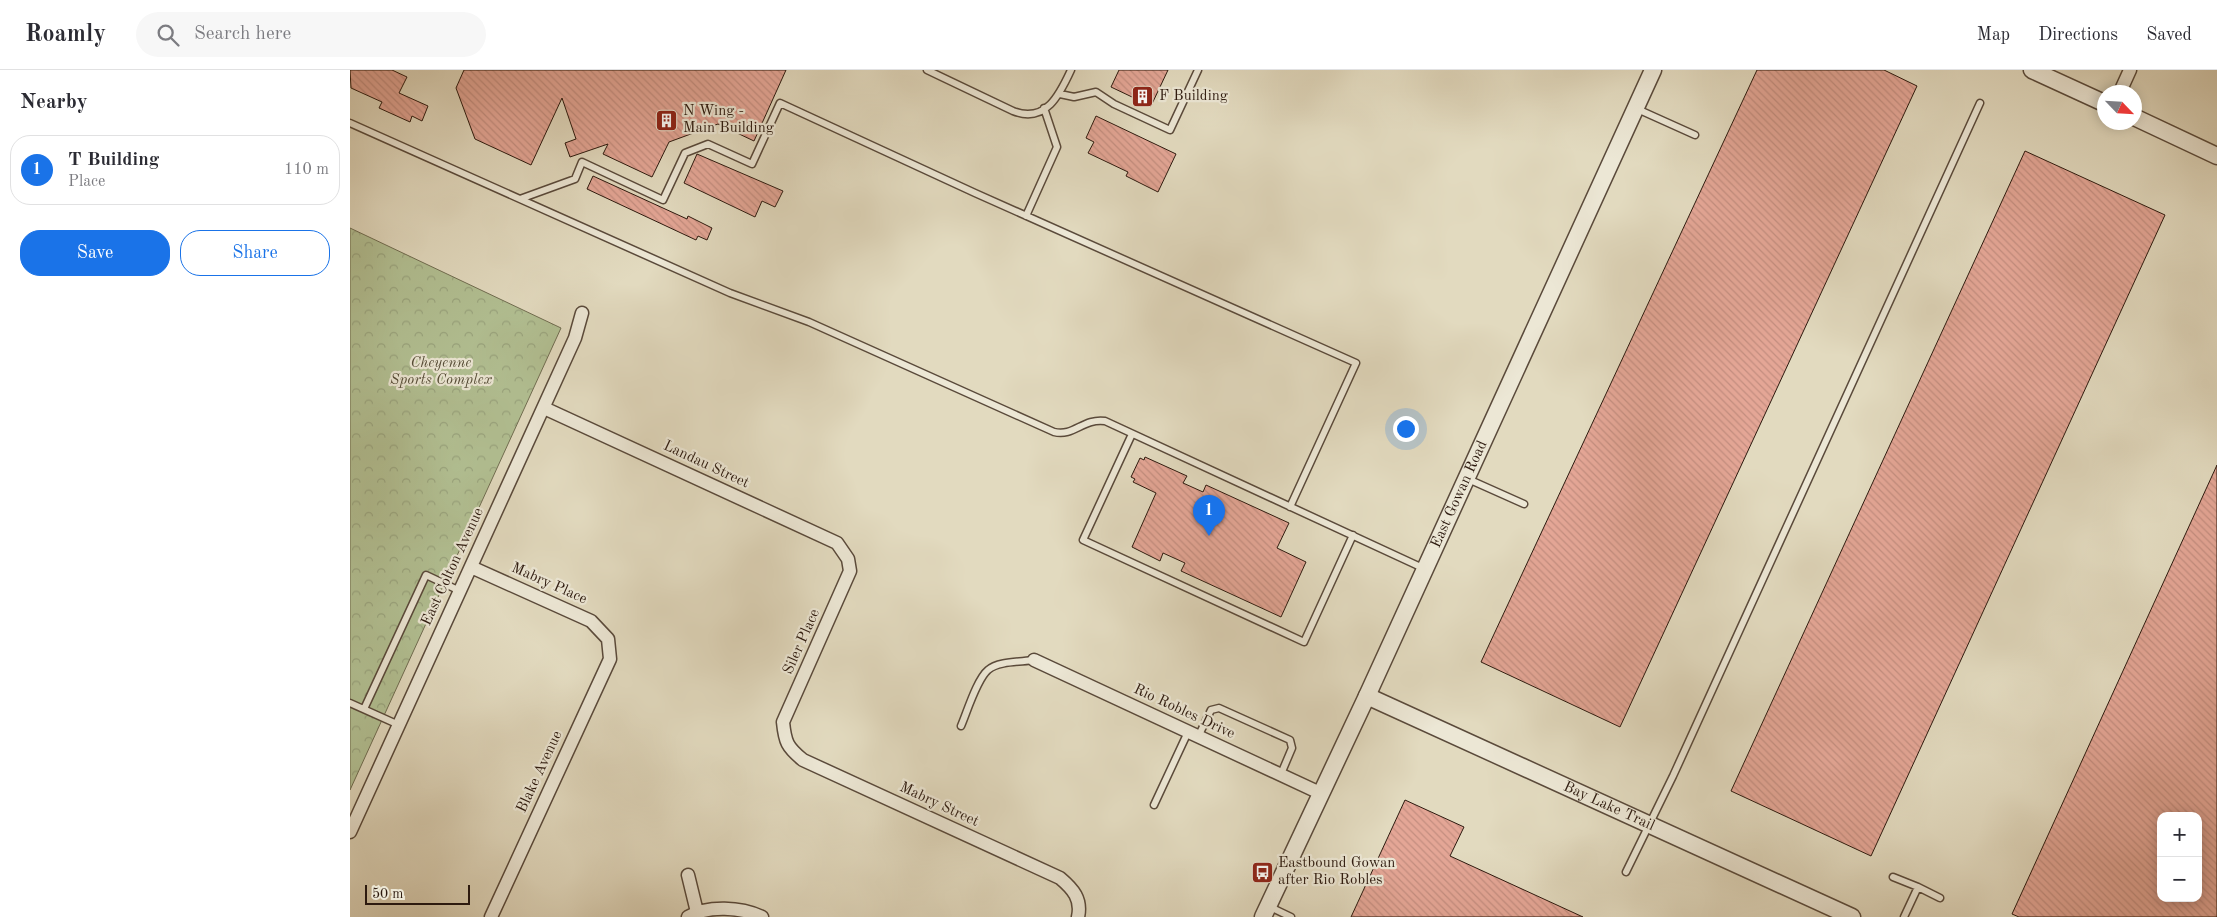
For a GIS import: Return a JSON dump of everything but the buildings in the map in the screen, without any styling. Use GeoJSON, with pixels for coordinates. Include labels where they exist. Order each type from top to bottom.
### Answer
{"type":"FeatureCollection","features":[{"type":"Feature","properties":{"kind":"street"},"geometry":{"type":"LineString","coordinates":[[2032,70],[2097,100]]}},
{"type":"Feature","properties":{"kind":"street"},"geometry":{"type":"LineString","coordinates":[[2123,85],[2130,70]]}},
{"type":"Feature","properties":{"kind":"street","name":"East Gowan Road"},"geometry":{"type":"LineString","coordinates":[[1266,912],[1367,696],[1635,108],[1648,71]]}},
{"type":"Feature","properties":{"kind":"street"},"geometry":{"type":"LineString","coordinates":[[2142,122],[2217,156]]}},
{"type":"Feature","properties":{"kind":"street","name":"East Colton Avenue"},"geometry":{"type":"LineString","coordinates":[[350,832],[576,338],[582,314]]}},
{"type":"Feature","properties":{"kind":"street","name":"Landau Street"},"geometry":{"type":"LineString","coordinates":[[544,408],[837,543],[848,559]]}},
{"type":"Feature","properties":{"kind":"street","name":"Siler Place"},"geometry":{"type":"LineString","coordinates":[[785,738],[784,722],[841,594],[850,571],[848,559]]}},
{"type":"Feature","properties":{"kind":"street","name":"Mabry Place"},"geometry":{"type":"LineString","coordinates":[[471,567],[591,621],[608,638]]}},
{"type":"Feature","properties":{"kind":"street","name":"Blake Avenue"},"geometry":{"type":"LineString","coordinates":[[491,917],[610,659],[608,638]]}},
{"type":"Feature","properties":{"kind":"street","name":"Rio Robles Drive"},"geometry":{"type":"LineString","coordinates":[[1034,660],[1320,793]]}},
{"type":"Feature","properties":{"kind":"street","name":"Bay Lake Trail"},"geometry":{"type":"LineString","coordinates":[[1367,696],[1852,917]]}},
{"type":"Feature","properties":{"kind":"street","name":"Mabry Street"},"geometry":{"type":"LineString","coordinates":[[785,738],[790,750],[802,760],[1060,878],[1073,890],[1079,902],[1078,917]]}},
{"type":"Feature","properties":{"kind":"street"},"geometry":{"type":"LineString","coordinates":[[688,875],[693,914],[710,909],[753,913],[762,917]]}},
{"type":"Feature","properties":{"kind":"lane"},"geometry":{"type":"LineString","coordinates":[[927,70],[1019,113],[1034,113],[1054,102],[1060,94],[1071,70]]}},
{"type":"Feature","properties":{"kind":"lane"},"geometry":{"type":"LineString","coordinates":[[1060,94],[1070,97],[1092,92],[1101,94],[1114,104],[1170,130],[1198,70]]}},
{"type":"Feature","properties":{"kind":"lane"},"geometry":{"type":"LineString","coordinates":[[520,199],[575,179],[582,162],[663,200],[684,153],[708,144],[752,164],[780,103],[1026,216],[1356,363],[1290,507]]}},
{"type":"Feature","properties":{"kind":"lane"},"geometry":{"type":"LineString","coordinates":[[1626,872],[1650,825],[1980,103]]}},
{"type":"Feature","properties":{"kind":"lane"},"geometry":{"type":"LineString","coordinates":[[1026,216],[1056,148],[1044,108]]}},
{"type":"Feature","properties":{"kind":"lane"},"geometry":{"type":"LineString","coordinates":[[1635,108],[1695,135]]}},
{"type":"Feature","properties":{"kind":"lane"},"geometry":{"type":"LineString","coordinates":[[350,122],[730,293],[809,322],[1054,432],[1070,432],[1084,423],[1096,420],[1105,422],[1425,569]]}},
{"type":"Feature","properties":{"kind":"lane"},"geometry":{"type":"LineString","coordinates":[[1132,434],[1083,540],[1304,642],[1353,535]]}},
{"type":"Feature","properties":{"kind":"lane"},"geometry":{"type":"LineString","coordinates":[[1466,478],[1524,504]]}},
{"type":"Feature","properties":{"kind":"lane"},"geometry":{"type":"LineString","coordinates":[[364,709],[426,575],[460,591]]}},
{"type":"Feature","properties":{"kind":"lane"},"geometry":{"type":"LineString","coordinates":[[961,726],[982,677],[988,669],[997,665],[1034,660]]}},
{"type":"Feature","properties":{"kind":"lane"},"geometry":{"type":"LineString","coordinates":[[350,703],[399,725]]}},
{"type":"Feature","properties":{"kind":"lane"},"geometry":{"type":"LineString","coordinates":[[1154,805],[1193,734],[1211,710],[1219,708],[1290,740],[1292,748],[1280,774]]}},
{"type":"Feature","properties":{"kind":"lane"},"geometry":{"type":"LineString","coordinates":[[1893,877],[1940,898]]}},
{"type":"Feature","properties":{"kind":"lane"},"geometry":{"type":"LineString","coordinates":[[1904,917],[1918,888]]}},
{"type":"Feature","properties":{"kind":"lane"},"geometry":{"type":"LineString","coordinates":[[1266,912],[1291,917]]}},
{"type":"Feature","properties":{"kind":"green space","name":"Cheyenne Sports Complex"},"geometry":{"type":"Polygon","coordinates":[[[350,228],[561,328],[350,790],[350,228]]]}},
{"type":"Feature","properties":{"kind":"place","name":"F Building"},"geometry":{"type":"Point","coordinates":[1143,96]}},
{"type":"Feature","properties":{"kind":"place","name":"N Wing - Main Building"},"geometry":{"type":"Point","coordinates":[667,120]}},
{"type":"Feature","properties":{"kind":"place","name":"T Building"},"geometry":{"type":"Point","coordinates":[1209,536]}},
{"type":"Feature","properties":{"kind":"place","name":"Eastbound Gowan after Rio Robles"},"geometry":{"type":"Point","coordinates":[1262,872]}}]}
